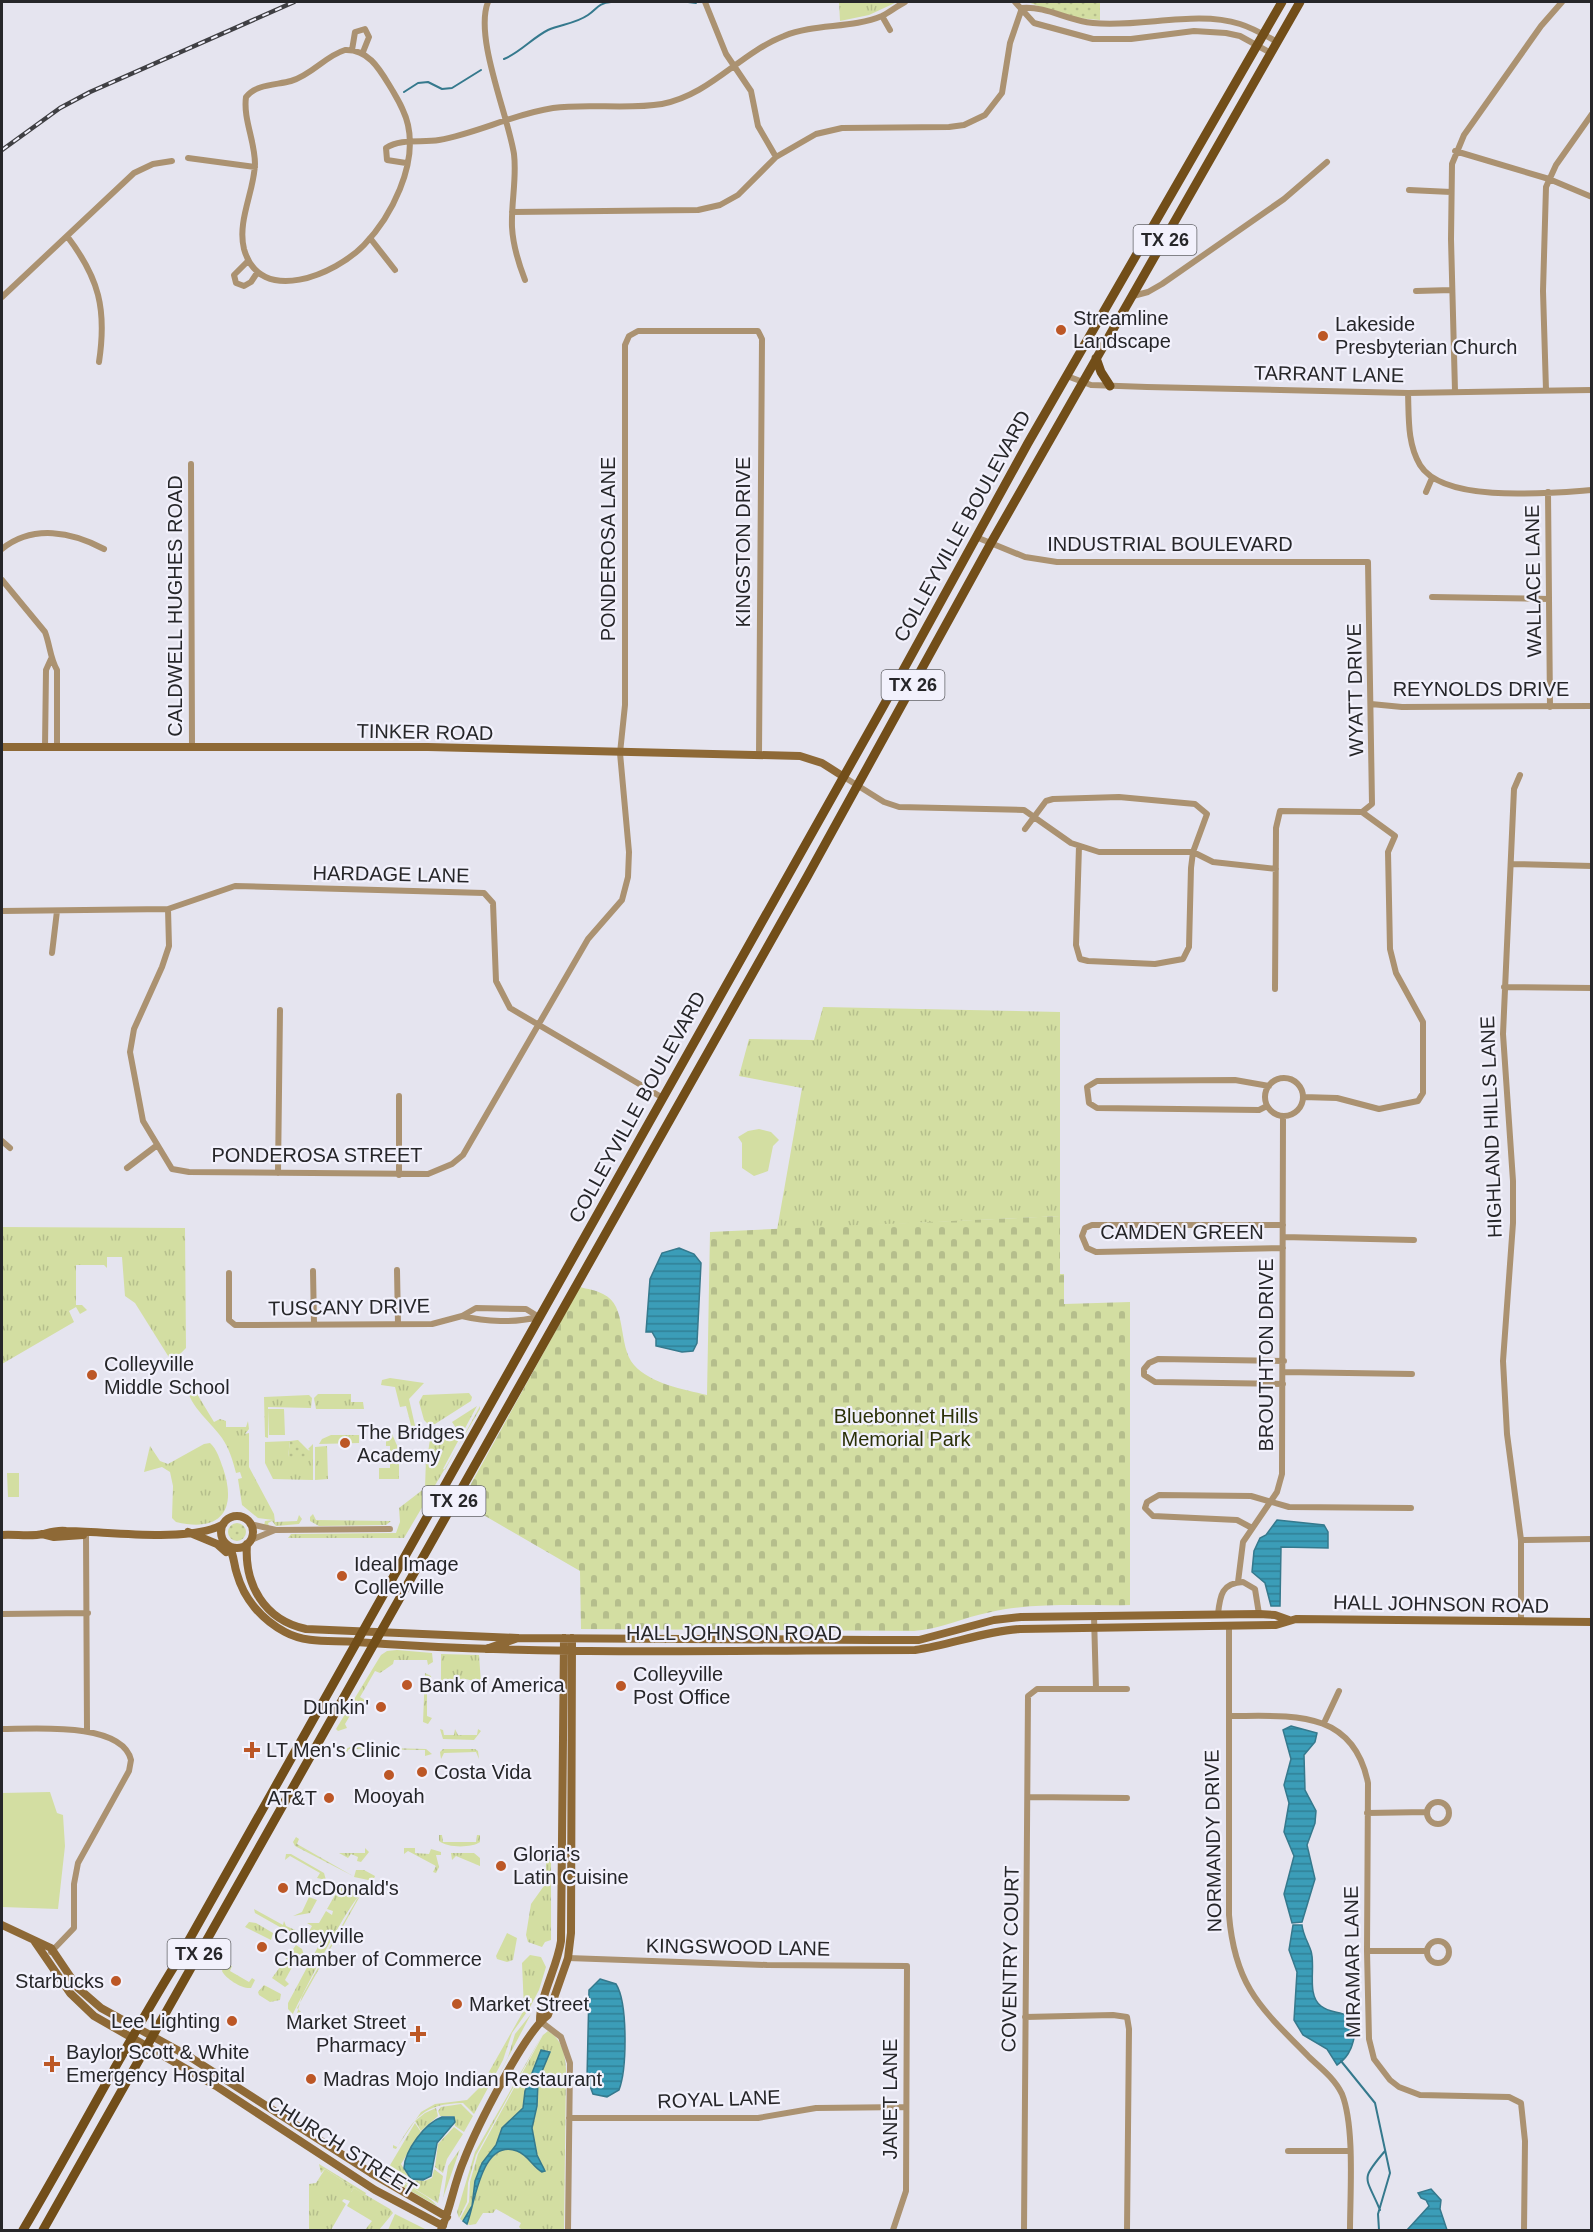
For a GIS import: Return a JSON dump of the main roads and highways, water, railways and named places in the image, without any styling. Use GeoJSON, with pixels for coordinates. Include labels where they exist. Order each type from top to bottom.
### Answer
{"type":"FeatureCollection","features":[{"type":"Feature","properties":{"kind":"main road","name":"COLLEYVILLE BOULEVARD"},"geometry":{"type":"LineString","coordinates":[[24,2230],[59,2172],[130,2038],[175,1965],[844,777],[976,537],[1282,2]]}},
{"type":"Feature","properties":{"kind":"main road","name":"COLLEYVILLE BOULEVARD"},"geometry":{"type":"LineString","coordinates":[[43,2230],[858,786],[991,543],[1300,2]]}},
{"type":"Feature","properties":{"kind":"main road"},"geometry":{"type":"LineString","coordinates":[[1096,358],[1110,386]]}},
{"type":"Feature","properties":{"kind":"main road","name":"TINKER ROAD"},"geometry":{"type":"LineString","coordinates":[[2,747],[428,747],[800,756],[822,763],[844,777]]}},
{"type":"Feature","properties":{"kind":"main road"},"geometry":{"type":"LineString","coordinates":[[741,960],[756,965]]}},
{"type":"Feature","properties":{"kind":"main road"},"geometry":{"type":"LineString","coordinates":[[539,1317],[554,1325]]}},
{"type":"Feature","properties":{"kind":"main road"},"geometry":{"type":"LineString","coordinates":[[2,1535],[42,1534],[54,1537],[78,1537],[86,1534],[188,1532],[207,1530],[222,1525],[230,1517],[237,1516],[250,1524],[253,1532],[249,1542],[236,1548],[224,1542],[188,1532]]}},
{"type":"Feature","properties":{"kind":"main road"},"geometry":{"type":"LineString","coordinates":[[222,1525],[224,1542]]}},
{"type":"Feature","properties":{"kind":"main road"},"geometry":{"type":"LineString","coordinates":[[188,1532],[223,1549],[236,1571]]}},
{"type":"Feature","properties":{"kind":"main road","name":"HALL JOHNSON ROAD"},"geometry":{"type":"LineString","coordinates":[[224,1542],[233,1553],[236,1571],[244,1592],[257,1610],[277,1627],[303,1639],[485,1649],[915,1650],[937,1647],[995,1630],[1276,1625],[1290,1620]]}},
{"type":"Feature","properties":{"kind":"main road","name":"HALL JOHNSON ROAD"},"geometry":{"type":"LineString","coordinates":[[249,1542],[247,1570],[253,1588],[267,1607],[286,1622],[306,1629],[518,1638],[920,1640],[994,1620],[1020,1617],[1259,1614],[1275,1615],[1290,1620],[1592,1622]]}},
{"type":"Feature","properties":{"kind":"main road"},"geometry":{"type":"LineString","coordinates":[[244,1592],[253,1588]]}},
{"type":"Feature","properties":{"kind":"main road"},"geometry":{"type":"LineString","coordinates":[[277,1627],[286,1622]]}},
{"type":"Feature","properties":{"kind":"main road"},"geometry":{"type":"LineString","coordinates":[[485,1649],[494,1644],[508,1643],[518,1638]]}},
{"type":"Feature","properties":{"kind":"main road"},"geometry":{"type":"LineString","coordinates":[[442,2228],[463,2161],[473,2138],[540,2021],[548,2015],[568,1958],[572,1904],[570,1851],[572,1758],[568,1638]]}},
{"type":"Feature","properties":{"kind":"main road"},"geometry":{"type":"LineString","coordinates":[[540,2021],[540,2011],[559,1952],[561,1756],[568,1650]]}},
{"type":"Feature","properties":{"kind":"main road"},"geometry":{"type":"LineString","coordinates":[[561,1756],[572,1758]]}},
{"type":"Feature","properties":{"kind":"main road"},"geometry":{"type":"LineString","coordinates":[[560,1850],[570,1851]]}},
{"type":"Feature","properties":{"kind":"main road","name":"CHURCH STREET"},"geometry":{"type":"LineString","coordinates":[[2,1925],[33,1939],[50,1953],[86,1997],[101,2008],[257,2099],[371,2173],[447,2217]]}},
{"type":"Feature","properties":{"kind":"main road"},"geometry":{"type":"LineString","coordinates":[[559,1952],[568,1958]]}},
{"type":"Feature","properties":{"kind":"main road","name":"CHURCH STREET"},"geometry":{"type":"LineString","coordinates":[[50,1953],[79,2003],[94,2016],[146,2048],[216,2086],[375,2190],[442,2228]]}},
{"type":"Feature","properties":{"kind":"main road"},"geometry":{"type":"LineString","coordinates":[[79,2003],[86,1997]]}},
{"type":"Feature","properties":{"kind":"main road"},"geometry":{"type":"LineString","coordinates":[[251,2109],[257,2099]]}},
{"type":"Feature","properties":{"kind":"main road"},"geometry":{"type":"LineString","coordinates":[[316,2152],[323,2141]]}},
{"type":"Feature","properties":{"kind":"water"},"geometry":{"type":"Polygon","coordinates":[[[679,1248],[694,1254],[701,1263],[697,1343],[693,1351],[682,1352],[656,1346],[656,1339],[652,1332],[646,1332],[650,1279],[662,1253],[679,1248]]]}},
{"type":"Feature","properties":{"kind":"water"},"geometry":{"type":"Polygon","coordinates":[[[1277,1520],[1324,1525],[1328,1532],[1328,1548],[1281,1547],[1280,1606],[1271,1606],[1265,1583],[1252,1572],[1254,1551],[1260,1538],[1266,1535],[1277,1520]]]}},
{"type":"Feature","properties":{"kind":"water"},"geometry":{"type":"Polygon","coordinates":[[[1291,1726],[1317,1733],[1315,1742],[1304,1755],[1305,1790],[1316,1811],[1315,1823],[1307,1845],[1315,1879],[1302,1922],[1292,1923],[1284,1894],[1294,1856],[1284,1832],[1289,1803],[1284,1785],[1291,1759],[1283,1730],[1291,1726]]]}},
{"type":"Feature","properties":{"kind":"water"},"geometry":{"type":"Polygon","coordinates":[[[1293,1925],[1302,1925],[1311,1951],[1316,2001],[1326,2009],[1345,2014],[1353,2020],[1356,2026],[1351,2048],[1346,2057],[1337,2065],[1327,2049],[1303,2035],[1294,2020],[1297,1972],[1289,1950],[1293,1925]]]}},
{"type":"Feature","properties":{"kind":"water"},"geometry":{"type":"Polygon","coordinates":[[[600,1979],[616,1984],[620,1993],[625,2036],[622,2080],[619,2090],[607,2097],[593,2094],[587,2078],[589,1990],[600,1979]]]}},
{"type":"Feature","properties":{"kind":"water"},"geometry":{"type":"Polygon","coordinates":[[[541,2050],[550,2052],[538,2081],[537,2106],[532,2128],[537,2155],[545,2171],[539,2170],[517,2151],[505,2150],[495,2154],[487,2163],[482,2175],[467,2224],[463,2221],[472,2206],[475,2181],[482,2163],[496,2145],[502,2128],[523,2108],[525,2091],[541,2050]]]}},
{"type":"Feature","properties":{"kind":"water"},"geometry":{"type":"Polygon","coordinates":[[[442,2117],[454,2117],[455,2122],[437,2143],[431,2176],[423,2180],[411,2179],[404,2168],[408,2153],[423,2131],[442,2117]]]}},
{"type":"Feature","properties":{"kind":"water"},"geometry":{"type":"Polygon","coordinates":[[[1431,2189],[1441,2200],[1440,2209],[1447,2230],[1407,2230],[1429,2206],[1418,2193],[1431,2189]]]}},
{"type":"Feature","properties":{"kind":"waterway"},"geometry":{"type":"LineString","coordinates":[[504,59],[548,30],[578,20],[600,5],[611,2]]}},
{"type":"Feature","properties":{"kind":"waterway"},"geometry":{"type":"LineString","coordinates":[[688,2],[696,3]]}},
{"type":"Feature","properties":{"kind":"waterway"},"geometry":{"type":"LineString","coordinates":[[404,92],[418,83],[428,82],[442,89],[452,88],[481,70]]}},
{"type":"Feature","properties":{"kind":"waterway"},"geometry":{"type":"LineString","coordinates":[[1341,2061],[1375,2103],[1390,2173],[1378,2214],[1379,2230]]}},
{"type":"Feature","properties":{"kind":"waterway"},"geometry":{"type":"LineString","coordinates":[[1380,2210],[1369,2184],[1368,2174],[1385,2151]]}},
{"type":"Feature","properties":{"kind":"railway"},"geometry":{"type":"LineString","coordinates":[[2,150],[60,108],[90,92],[294,2]]}},
{"type":"Feature","properties":{"kind":"place","name":"Streamline Landscape"},"geometry":{"type":"Point","coordinates":[1061,330]}},
{"type":"Feature","properties":{"kind":"place","name":"Lakeside Presbyterian Church"},"geometry":{"type":"Point","coordinates":[1323,336]}},
{"type":"Feature","properties":{"kind":"place","name":"Colleyville Middle School"},"geometry":{"type":"Point","coordinates":[92,1375]}},
{"type":"Feature","properties":{"kind":"place","name":"The Bridges Academy"},"geometry":{"type":"Point","coordinates":[345,1443]}},
{"type":"Feature","properties":{"kind":"place","name":"Ideal Image Colleyville"},"geometry":{"type":"Point","coordinates":[342,1576]}},
{"type":"Feature","properties":{"kind":"place","name":"Bank of America"},"geometry":{"type":"Point","coordinates":[407,1685]}},
{"type":"Feature","properties":{"kind":"place","name":"Colleyville Post Office"},"geometry":{"type":"Point","coordinates":[621,1686]}},
{"type":"Feature","properties":{"kind":"place","name":"Dunkin'"},"geometry":{"type":"Point","coordinates":[381,1707]}},
{"type":"Feature","properties":{"kind":"place","name":"LT Men's Clinic"},"geometry":{"type":"Point","coordinates":[252,1750]}},
{"type":"Feature","properties":{"kind":"place","name":"Costa Vida"},"geometry":{"type":"Point","coordinates":[422,1772]}},
{"type":"Feature","properties":{"kind":"place","name":"Mooyah"},"geometry":{"type":"Point","coordinates":[389,1775]}},
{"type":"Feature","properties":{"kind":"place","name":"AT&T"},"geometry":{"type":"Point","coordinates":[329,1798]}},
{"type":"Feature","properties":{"kind":"place","name":"Gloria's Latin Cuisine"},"geometry":{"type":"Point","coordinates":[501,1866]}},
{"type":"Feature","properties":{"kind":"place","name":"McDonald's"},"geometry":{"type":"Point","coordinates":[283,1888]}},
{"type":"Feature","properties":{"kind":"place","name":"Colleyville Chamber of Commerce"},"geometry":{"type":"Point","coordinates":[262,1947]}},
{"type":"Feature","properties":{"kind":"place","name":"Starbucks"},"geometry":{"type":"Point","coordinates":[116,1981]}},
{"type":"Feature","properties":{"kind":"place","name":"Market Street"},"geometry":{"type":"Point","coordinates":[457,2004]}},
{"type":"Feature","properties":{"kind":"place","name":"Lee Lighting"},"geometry":{"type":"Point","coordinates":[232,2021]}},
{"type":"Feature","properties":{"kind":"place","name":"Market Street Pharmacy"},"geometry":{"type":"Point","coordinates":[418,2034]}},
{"type":"Feature","properties":{"kind":"place","name":"Baylor Scott & White Emergency Hospital"},"geometry":{"type":"Point","coordinates":[52,2064]}},
{"type":"Feature","properties":{"kind":"place","name":"Madras Mojo Indian Restaurant"},"geometry":{"type":"Point","coordinates":[311,2079]}},
{"type":"Feature","properties":{"kind":"park label","name":"Bluebonnet Hills Memorial Park"},"geometry":{"type":"Point","coordinates":[906,1428]}}]}
